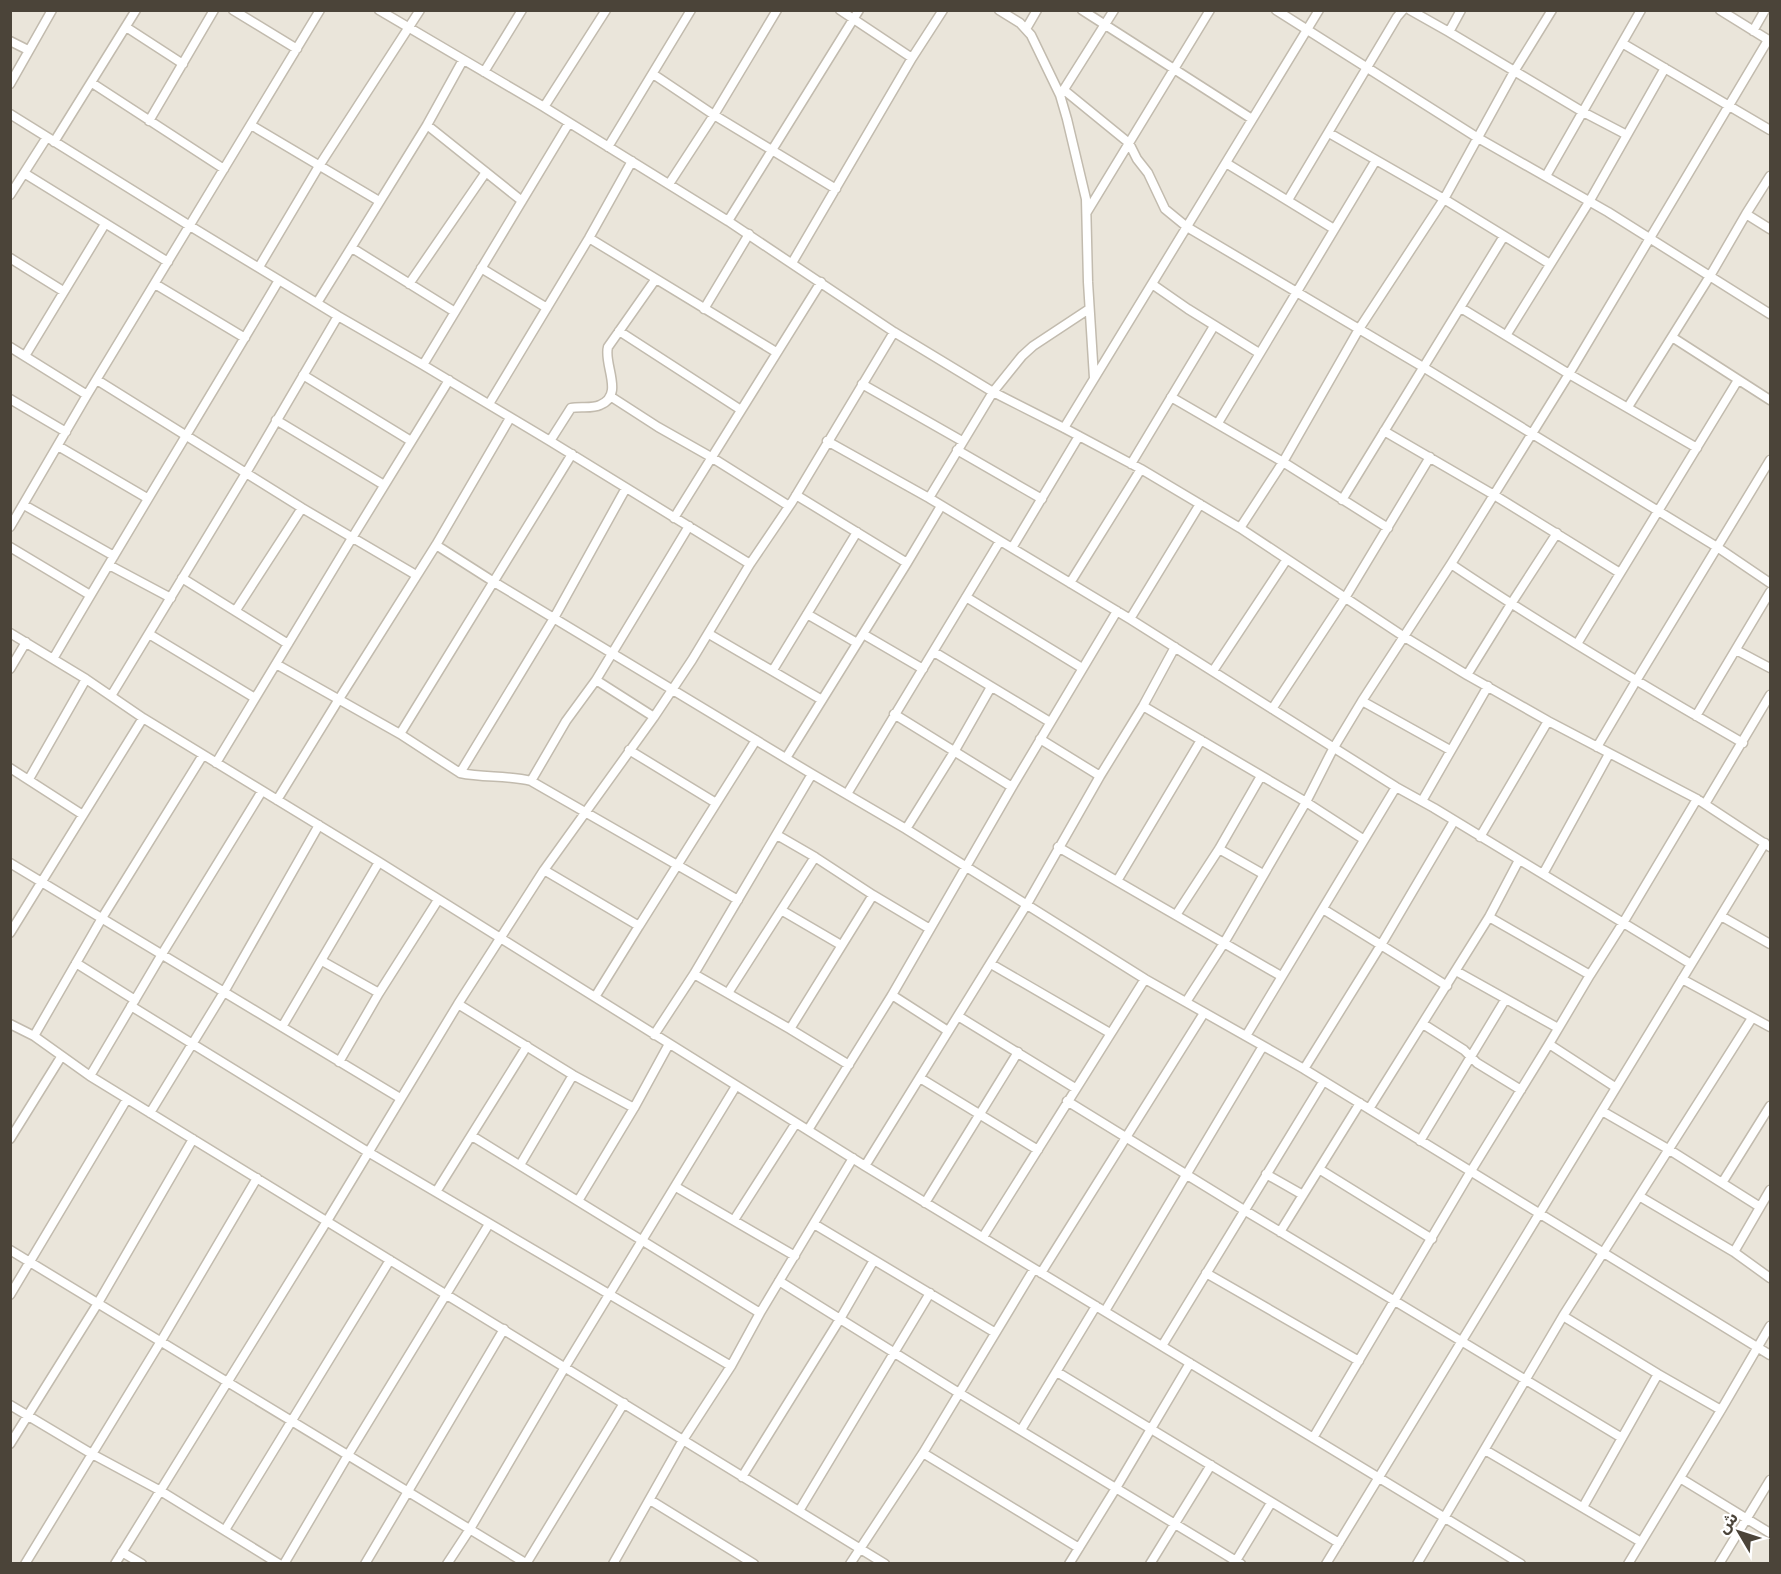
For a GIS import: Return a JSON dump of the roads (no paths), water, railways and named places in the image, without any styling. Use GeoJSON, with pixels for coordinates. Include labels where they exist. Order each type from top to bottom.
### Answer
{"type":"FeatureCollection","features":[{"type":"Feature","properties":{"kind":"street"},"geometry":{"type":"LineString","coordinates":[[10,84],[52,10]]}},
{"type":"Feature","properties":{"kind":"street"},"geometry":{"type":"LineString","coordinates":[[10,195],[92,83],[136,10]]}},
{"type":"Feature","properties":{"kind":"street"},"geometry":{"type":"LineString","coordinates":[[150,121],[214,10]]}},
{"type":"Feature","properties":{"kind":"street"},"geometry":{"type":"LineString","coordinates":[[233,10],[297,49]]}},
{"type":"Feature","properties":{"kind":"street"},"geometry":{"type":"LineString","coordinates":[[10,526],[320,10]]}},
{"type":"Feature","properties":{"kind":"street"},"geometry":{"type":"LineString","coordinates":[[380,10],[669,184],[749,234],[894,332],[993,392],[1141,469],[1240,528],[1403,636],[1467,675],[1609,754],[1697,798],[1768,845],[1615,1087],[1326,1563]]}},
{"type":"Feature","properties":{"kind":"street"},"geometry":{"type":"LineString","coordinates":[[259,267],[319,166],[420,10]]}},
{"type":"Feature","properties":{"kind":"street"},"geometry":{"type":"LineString","coordinates":[[484,72],[522,10]]}},
{"type":"Feature","properties":{"kind":"street"},"geometry":{"type":"LineString","coordinates":[[544,107],[606,10]]}},
{"type":"Feature","properties":{"kind":"street"},"geometry":{"type":"LineString","coordinates":[[608,147],[691,10]]}},
{"type":"Feature","properties":{"kind":"street"},"geometry":{"type":"LineString","coordinates":[[669,184],[714,115],[777,10]]}},
{"type":"Feature","properties":{"kind":"street"},"geometry":{"type":"LineString","coordinates":[[840,10],[912,58]]}},
{"type":"Feature","properties":{"kind":"street"},"geometry":{"type":"LineString","coordinates":[[728,221],[859,10]]}},
{"type":"Feature","properties":{"kind":"street"},"geometry":{"type":"LineString","coordinates":[[792,263],[912,58],[943,10]]}},
{"type":"Feature","properties":{"kind":"street"},"geometry":{"type":"LineString","coordinates":[[999,10],[1026,29],[1062,93],[1082,179],[1087,212],[1089,309],[1094,378]]}},
{"type":"Feature","properties":{"kind":"street"},"geometry":{"type":"LineString","coordinates":[[1026,29],[1037,10]]}},
{"type":"Feature","properties":{"kind":"street"},"geometry":{"type":"LineString","coordinates":[[1082,10],[1252,119]]}},
{"type":"Feature","properties":{"kind":"street"},"geometry":{"type":"LineString","coordinates":[[1062,93],[1114,10]]}},
{"type":"Feature","properties":{"kind":"street"},"geometry":{"type":"LineString","coordinates":[[1087,212],[1210,10]]}},
{"type":"Feature","properties":{"kind":"street"},"geometry":{"type":"LineString","coordinates":[[1276,10],[1478,138],[1650,238],[1770,314]]}},
{"type":"Feature","properties":{"kind":"street"},"geometry":{"type":"LineString","coordinates":[[1064,428],[1319,10]]}},
{"type":"Feature","properties":{"kind":"street"},"geometry":{"type":"LineString","coordinates":[[1288,200],[1403,10]]}},
{"type":"Feature","properties":{"kind":"street"},"geometry":{"type":"LineString","coordinates":[[1410,10],[1583,112],[1627,135]]}},
{"type":"Feature","properties":{"kind":"street"},"geometry":{"type":"LineString","coordinates":[[1449,32],[1461,10]]}},
{"type":"Feature","properties":{"kind":"street"},"geometry":{"type":"LineString","coordinates":[[1240,528],[1283,462],[1359,329],[1444,199],[1515,70],[1552,10]]}},
{"type":"Feature","properties":{"kind":"street"},"geometry":{"type":"LineString","coordinates":[[1546,176],[1641,10]]}},
{"type":"Feature","properties":{"kind":"street"},"geometry":{"type":"LineString","coordinates":[[1186,1002],[1224,943],[1305,802],[1333,748],[1403,636],[1452,564],[1569,374],[1728,105],[1769,41],[1720,10]]}},
{"type":"Feature","properties":{"kind":"street"},"geometry":{"type":"LineString","coordinates":[[1753,31],[1765,10]]}},
{"type":"Feature","properties":{"kind":"street"},"geometry":{"type":"LineString","coordinates":[[126,27],[183,64]]}},
{"type":"Feature","properties":{"kind":"street"},"geometry":{"type":"LineString","coordinates":[[10,41],[28,50]]}},
{"type":"Feature","properties":{"kind":"street"},"geometry":{"type":"LineString","coordinates":[[1622,43],[1770,130]]}},
{"type":"Feature","properties":{"kind":"street"},"geometry":{"type":"LineString","coordinates":[[317,303],[427,125],[463,60]]}},
{"type":"Feature","properties":{"kind":"street"},"geometry":{"type":"LineString","coordinates":[[1506,334],[1589,202],[1665,68]]}},
{"type":"Feature","properties":{"kind":"street"},"geometry":{"type":"LineString","coordinates":[[653,74],[714,115],[836,189]]}},
{"type":"Feature","properties":{"kind":"street"},"geometry":{"type":"LineString","coordinates":[[92,83],[224,169]]}},
{"type":"Feature","properties":{"kind":"street"},"geometry":{"type":"LineString","coordinates":[[1062,93],[1129,142],[1137,159],[1147,170],[1165,209],[1187,227],[1423,367],[1658,511],[1770,583]]}},
{"type":"Feature","properties":{"kind":"street"},"geometry":{"type":"LineString","coordinates":[[10,114],[190,226],[572,454],[750,564]]}},
{"type":"Feature","properties":{"kind":"street"},"geometry":{"type":"LineString","coordinates":[[423,365],[569,123]]}},
{"type":"Feature","properties":{"kind":"street"},"geometry":{"type":"LineString","coordinates":[[251,125],[379,201]]}},
{"type":"Feature","properties":{"kind":"street"},"geometry":{"type":"LineString","coordinates":[[427,125],[522,201]]}},
{"type":"Feature","properties":{"kind":"street"},"geometry":{"type":"LineString","coordinates":[[1329,133],[1444,199],[1550,264]]}},
{"type":"Feature","properties":{"kind":"street"},"geometry":{"type":"LineString","coordinates":[[1218,423],[1376,160]]}},
{"type":"Feature","properties":{"kind":"street"},"geometry":{"type":"LineString","coordinates":[[489,404],[589,238],[632,161]]}},
{"type":"Feature","properties":{"kind":"street"},"geometry":{"type":"LineString","coordinates":[[1226,163],[1334,228]]}},
{"type":"Feature","properties":{"kind":"street"},"geometry":{"type":"LineString","coordinates":[[409,284],[486,172]]}},
{"type":"Feature","properties":{"kind":"street"},"geometry":{"type":"LineString","coordinates":[[24,173],[168,262]]}},
{"type":"Feature","properties":{"kind":"street"},"geometry":{"type":"LineString","coordinates":[[1628,407],[1770,176]]}},
{"type":"Feature","properties":{"kind":"street"},"geometry":{"type":"LineString","coordinates":[[1746,214],[1770,229]]}},
{"type":"Feature","properties":{"kind":"street"},"geometry":{"type":"LineString","coordinates":[[25,356],[105,224]]}},
{"type":"Feature","properties":{"kind":"street"},"geometry":{"type":"LineString","coordinates":[[704,309],[749,234]]}},
{"type":"Feature","properties":{"kind":"street"},"geometry":{"type":"LineString","coordinates":[[1342,500],[1504,236]]}},
{"type":"Feature","properties":{"kind":"street"},"geometry":{"type":"LineString","coordinates":[[589,238],[776,352]]}},
{"type":"Feature","properties":{"kind":"street"},"geometry":{"type":"LineString","coordinates":[[352,248],[455,312]]}},
{"type":"Feature","properties":{"kind":"street"},"geometry":{"type":"LineString","coordinates":[[10,258],[63,291]]}},
{"type":"Feature","properties":{"kind":"street"},"geometry":{"type":"LineString","coordinates":[[482,268],[547,308]]}},
{"type":"Feature","properties":{"kind":"street"},"geometry":{"type":"LineString","coordinates":[[53,659],[279,280]]}},
{"type":"Feature","properties":{"kind":"street"},"geometry":{"type":"LineString","coordinates":[[550,441],[571,408],[598,406],[610,396],[612,381],[606,351],[612,339],[656,280]]}},
{"type":"Feature","properties":{"kind":"street"},"geometry":{"type":"LineString","coordinates":[[674,518],[821,282]]}},
{"type":"Feature","properties":{"kind":"street"},"geometry":{"type":"LineString","coordinates":[[155,284],[245,338]]}},
{"type":"Feature","properties":{"kind":"street"},"geometry":{"type":"LineString","coordinates":[[1152,284],[1214,326],[1260,353]]}},
{"type":"Feature","properties":{"kind":"street"},"geometry":{"type":"LineString","coordinates":[[1461,308],[1697,448]]}},
{"type":"Feature","properties":{"kind":"street"},"geometry":{"type":"LineString","coordinates":[[928,498],[993,392],[1026,351],[1089,309]]}},
{"type":"Feature","properties":{"kind":"street"},"geometry":{"type":"LineString","coordinates":[[111,696],[338,316]]}},
{"type":"Feature","properties":{"kind":"street"},"geometry":{"type":"LineString","coordinates":[[1131,464],[1214,326]]}},
{"type":"Feature","properties":{"kind":"street"},"geometry":{"type":"LineString","coordinates":[[619,331],[741,410]]}},
{"type":"Feature","properties":{"kind":"street"},"geometry":{"type":"LineString","coordinates":[[115,1563],[327,1221],[458,1004],[544,870],[654,717],[709,634],[894,332]]}},
{"type":"Feature","properties":{"kind":"street"},"geometry":{"type":"LineString","coordinates":[[1672,338],[1770,400]]}},
{"type":"Feature","properties":{"kind":"street"},"geometry":{"type":"LineString","coordinates":[[10,347],[87,395]]}},
{"type":"Feature","properties":{"kind":"street"},"geometry":{"type":"LineString","coordinates":[[303,375],[411,441]]}},
{"type":"Feature","properties":{"kind":"street"},"geometry":{"type":"LineString","coordinates":[[97,380],[302,508],[416,575]]}},
{"type":"Feature","properties":{"kind":"street"},"geometry":{"type":"LineString","coordinates":[[216,763],[449,380]]}},
{"type":"Feature","properties":{"kind":"street"},"geometry":{"type":"LineString","coordinates":[[1577,644],[1738,380]]}},
{"type":"Feature","properties":{"kind":"street"},"geometry":{"type":"LineString","coordinates":[[862,384],[962,441]]}},
{"type":"Feature","properties":{"kind":"street"},"geometry":{"type":"LineString","coordinates":[[610,396],[789,506]]}},
{"type":"Feature","properties":{"kind":"street"},"geometry":{"type":"LineString","coordinates":[[1171,397],[1283,462],[1388,528]]}},
{"type":"Feature","properties":{"kind":"street"},"geometry":{"type":"LineString","coordinates":[[10,399],[66,432]]}},
{"type":"Feature","properties":{"kind":"street"},"geometry":{"type":"LineString","coordinates":[[278,800],[436,545],[510,417]]}},
{"type":"Feature","properties":{"kind":"street"},"geometry":{"type":"LineString","coordinates":[[276,420],[384,486]]}},
{"type":"Feature","properties":{"kind":"street"},"geometry":{"type":"LineString","coordinates":[[1384,431],[1494,495],[1620,573]]}},
{"type":"Feature","properties":{"kind":"street"},"geometry":{"type":"LineString","coordinates":[[1012,548],[1079,436]]}},
{"type":"Feature","properties":{"kind":"street"},"geometry":{"type":"LineString","coordinates":[[827,441],[928,498],[1117,611],[1396,787],[1691,964]]}},
{"type":"Feature","properties":{"kind":"street"},"geometry":{"type":"LineString","coordinates":[[58,446],[147,498]]}},
{"type":"Feature","properties":{"kind":"street"},"geometry":{"type":"LineString","coordinates":[[957,450],[1042,499]]}},
{"type":"Feature","properties":{"kind":"street"},"geometry":{"type":"LineString","coordinates":[[400,734],[572,454]]}},
{"type":"Feature","properties":{"kind":"street"},"geometry":{"type":"LineString","coordinates":[[1272,709],[1345,598],[1430,457]]}},
{"type":"Feature","properties":{"kind":"street"},"geometry":{"type":"LineString","coordinates":[[1597,747],[1770,460]]}},
{"type":"Feature","properties":{"kind":"street"},"geometry":{"type":"LineString","coordinates":[[1070,583],[1141,469]]}},
{"type":"Feature","properties":{"kind":"street"},"geometry":{"type":"LineString","coordinates":[[460,773],[554,618],[626,488]]}},
{"type":"Feature","properties":{"kind":"street"},"geometry":{"type":"LineString","coordinates":[[796,495],[907,563]]}},
{"type":"Feature","properties":{"kind":"street"},"geometry":{"type":"LineString","coordinates":[[1130,619],[1200,504]]}},
{"type":"Feature","properties":{"kind":"street"},"geometry":{"type":"LineString","coordinates":[[24,505],[114,556]]}},
{"type":"Feature","properties":{"kind":"street"},"geometry":{"type":"LineString","coordinates":[[786,759],[940,506]]}},
{"type":"Feature","properties":{"kind":"street"},"geometry":{"type":"LineString","coordinates":[[236,610],[302,508]]}},
{"type":"Feature","properties":{"kind":"street"},"geometry":{"type":"LineString","coordinates":[[531,781],[566,721],[596,680],[689,526]]}},
{"type":"Feature","properties":{"kind":"street"},"geometry":{"type":"LineString","coordinates":[[773,670],[857,532]]}},
{"type":"Feature","properties":{"kind":"street"},"geometry":{"type":"LineString","coordinates":[[1467,675],[1557,533]]}},
{"type":"Feature","properties":{"kind":"street"},"geometry":{"type":"LineString","coordinates":[[847,794],[1000,541]]}},
{"type":"Feature","properties":{"kind":"street"},"geometry":{"type":"LineString","coordinates":[[436,545],[786,759],[906,829],[1145,979],[1360,1103],[1420,1142],[1770,1355]]}},
{"type":"Feature","properties":{"kind":"street"},"geometry":{"type":"LineString","coordinates":[[10,547],[90,595]]}},
{"type":"Feature","properties":{"kind":"street"},"geometry":{"type":"LineString","coordinates":[[1214,671],[1287,559]]}},
{"type":"Feature","properties":{"kind":"street"},"geometry":{"type":"LineString","coordinates":[[1452,564],[1511,604],[1636,681],[1743,743]]}},
{"type":"Feature","properties":{"kind":"street"},"geometry":{"type":"LineString","coordinates":[[109,565],[171,598]]}},
{"type":"Feature","properties":{"kind":"street"},"geometry":{"type":"LineString","coordinates":[[182,578],[288,644]]}},
{"type":"Feature","properties":{"kind":"street"},"geometry":{"type":"LineString","coordinates":[[1696,716],[1770,592]]}},
{"type":"Feature","properties":{"kind":"street"},"geometry":{"type":"LineString","coordinates":[[966,597],[1082,668]]}},
{"type":"Feature","properties":{"kind":"street"},"geometry":{"type":"LineString","coordinates":[[808,1130],[892,995],[1117,611]]}},
{"type":"Feature","properties":{"kind":"street"},"geometry":{"type":"LineString","coordinates":[[807,614],[857,643]]}},
{"type":"Feature","properties":{"kind":"street"},"geometry":{"type":"LineString","coordinates":[[10,633],[86,679],[143,718],[319,825],[925,1203],[1521,1563]]}},
{"type":"Feature","properties":{"kind":"street"},"geometry":{"type":"LineString","coordinates":[[149,634],[255,698]]}},
{"type":"Feature","properties":{"kind":"street"},"geometry":{"type":"LineString","coordinates":[[709,634],[822,700]]}},
{"type":"Feature","properties":{"kind":"street"},"geometry":{"type":"LineString","coordinates":[[863,634],[923,669]]}},
{"type":"Feature","properties":{"kind":"street"},"geometry":{"type":"LineString","coordinates":[[10,669],[26,642]]}},
{"type":"Feature","properties":{"kind":"street"},"geometry":{"type":"LineString","coordinates":[[865,1166],[1027,904],[1175,647]]}},
{"type":"Feature","properties":{"kind":"street"},"geometry":{"type":"LineString","coordinates":[[1736,650],[1770,668]]}},
{"type":"Feature","properties":{"kind":"street"},"geometry":{"type":"LineString","coordinates":[[934,652],[1050,722]]}},
{"type":"Feature","properties":{"kind":"street"},"geometry":{"type":"LineString","coordinates":[[276,664],[400,734],[460,773],[507,776],[531,781],[738,900]]}},
{"type":"Feature","properties":{"kind":"street"},"geometry":{"type":"LineString","coordinates":[[29,779],[86,679]]}},
{"type":"Feature","properties":{"kind":"street"},"geometry":{"type":"LineString","coordinates":[[596,680],[654,717]]}},
{"type":"Feature","properties":{"kind":"street"},"geometry":{"type":"LineString","coordinates":[[1422,801],[1488,686]]}},
{"type":"Feature","properties":{"kind":"street"},"geometry":{"type":"LineString","coordinates":[[906,829],[991,687]]}},
{"type":"Feature","properties":{"kind":"street"},"geometry":{"type":"LineString","coordinates":[[1705,804],[1770,695]]}},
{"type":"Feature","properties":{"kind":"street"},"geometry":{"type":"LineString","coordinates":[[1362,701],[1450,750]]}},
{"type":"Feature","properties":{"kind":"street"},"geometry":{"type":"LineString","coordinates":[[1143,705],[1363,839]]}},
{"type":"Feature","properties":{"kind":"street"},"geometry":{"type":"LineString","coordinates":[[894,714],[1012,787]]}},
{"type":"Feature","properties":{"kind":"street"},"geometry":{"type":"LineString","coordinates":[[10,933],[143,718]]}},
{"type":"Feature","properties":{"kind":"street"},"geometry":{"type":"LineString","coordinates":[[1480,837],[1548,721]]}},
{"type":"Feature","properties":{"kind":"street"},"geometry":{"type":"LineString","coordinates":[[1040,739],[1100,776]]}},
{"type":"Feature","properties":{"kind":"street"},"geometry":{"type":"LineString","coordinates":[[595,997],[756,740]]}},
{"type":"Feature","properties":{"kind":"street"},"geometry":{"type":"LineString","coordinates":[[1117,881],[1201,740]]}},
{"type":"Feature","properties":{"kind":"street"},"geometry":{"type":"LineString","coordinates":[[629,750],[716,803]]}},
{"type":"Feature","properties":{"kind":"street"},"geometry":{"type":"LineString","coordinates":[[1543,874],[1609,754]]}},
{"type":"Feature","properties":{"kind":"street"},"geometry":{"type":"LineString","coordinates":[[33,1036],[102,918],[204,755]]}},
{"type":"Feature","properties":{"kind":"street"},"geometry":{"type":"LineString","coordinates":[[10,768],[83,815]]}},
{"type":"Feature","properties":{"kind":"street"},"geometry":{"type":"LineString","coordinates":[[654,1035],[694,974],[812,774]]}},
{"type":"Feature","properties":{"kind":"street"},"geometry":{"type":"LineString","coordinates":[[1176,915],[1219,849],[1261,776]]}},
{"type":"Feature","properties":{"kind":"street"},"geometry":{"type":"LineString","coordinates":[[1246,1036],[1396,787]]}},
{"type":"Feature","properties":{"kind":"street"},"geometry":{"type":"LineString","coordinates":[[90,1076],[262,791]]}},
{"type":"Feature","properties":{"kind":"street"},"geometry":{"type":"LineString","coordinates":[[1313,1438],[1471,1171],[1697,798]]}},
{"type":"Feature","properties":{"kind":"street"},"geometry":{"type":"LineString","coordinates":[[1304,1070],[1454,821]]}},
{"type":"Feature","properties":{"kind":"street"},"geometry":{"type":"LineString","coordinates":[[150,1113],[224,992],[319,825]]}},
{"type":"Feature","properties":{"kind":"street"},"geometry":{"type":"LineString","coordinates":[[777,835],[815,856],[873,895],[930,929]]}},
{"type":"Feature","properties":{"kind":"street"},"geometry":{"type":"LineString","coordinates":[[1058,848],[1281,976]]}},
{"type":"Feature","properties":{"kind":"street"},"geometry":{"type":"LineString","coordinates":[[1219,849],[1263,874]]}},
{"type":"Feature","properties":{"kind":"street"},"geometry":{"type":"LineString","coordinates":[[728,993],[815,856]]}},
{"type":"Feature","properties":{"kind":"street"},"geometry":{"type":"LineString","coordinates":[[1369,1109],[1489,917],[1519,860]]}},
{"type":"Feature","properties":{"kind":"street"},"geometry":{"type":"LineString","coordinates":[[282,1027],[378,862]]}},
{"type":"Feature","properties":{"kind":"street"},"geometry":{"type":"LineString","coordinates":[[10,863],[400,1098]]}},
{"type":"Feature","properties":{"kind":"street"},"geometry":{"type":"LineString","coordinates":[[544,870],[639,926]]}},
{"type":"Feature","properties":{"kind":"street"},"geometry":{"type":"LineString","coordinates":[[790,1029],[873,895]]}},
{"type":"Feature","properties":{"kind":"street"},"geometry":{"type":"LineString","coordinates":[[339,1062],[379,993],[438,900]]}},
{"type":"Feature","properties":{"kind":"street"},"geometry":{"type":"LineString","coordinates":[[1323,909],[1447,986]]}},
{"type":"Feature","properties":{"kind":"street"},"geometry":{"type":"LineString","coordinates":[[781,910],[841,945]]}},
{"type":"Feature","properties":{"kind":"street"},"geometry":{"type":"LineString","coordinates":[[1721,916],[1770,944]]}},
{"type":"Feature","properties":{"kind":"street"},"geometry":{"type":"LineString","coordinates":[[1489,917],[1590,975]]}},
{"type":"Feature","properties":{"kind":"street"},"geometry":{"type":"LineString","coordinates":[[322,961],[379,993]]}},
{"type":"Feature","properties":{"kind":"street"},"geometry":{"type":"LineString","coordinates":[[76,963],[192,1043],[368,1152],[731,1366]]}},
{"type":"Feature","properties":{"kind":"street"},"geometry":{"type":"LineString","coordinates":[[990,963],[1110,1033]]}},
{"type":"Feature","properties":{"kind":"street"},"geometry":{"type":"LineString","coordinates":[[1456,971],[1558,1028]]}},
{"type":"Feature","properties":{"kind":"street"},"geometry":{"type":"LineString","coordinates":[[694,974],[849,1065]]}},
{"type":"Feature","properties":{"kind":"street"},"geometry":{"type":"LineString","coordinates":[[983,1237],[1145,979]]}},
{"type":"Feature","properties":{"kind":"street"},"geometry":{"type":"LineString","coordinates":[[1682,979],[1770,1027]]}},
{"type":"Feature","properties":{"kind":"street"},"geometry":{"type":"LineString","coordinates":[[892,995],[948,1031]]}},
{"type":"Feature","properties":{"kind":"street"},"geometry":{"type":"LineString","coordinates":[[1420,1142],[1505,1000]]}},
{"type":"Feature","properties":{"kind":"street"},"geometry":{"type":"LineString","coordinates":[[458,1004],[573,1075],[634,1108]]}},
{"type":"Feature","properties":{"kind":"street"},"geometry":{"type":"LineString","coordinates":[[850,1563],[923,1454],[994,1332],[1126,1138],[1204,1013]]}},
{"type":"Feature","properties":{"kind":"street"},"geometry":{"type":"LineString","coordinates":[[958,1016],[1075,1088]]}},
{"type":"Feature","properties":{"kind":"street"},"geometry":{"type":"LineString","coordinates":[[1417,1563],[1563,1316],[1752,1018]]}},
{"type":"Feature","properties":{"kind":"street"},"geometry":{"type":"LineString","coordinates":[[10,1024],[33,1036],[127,1099],[885,1563]]}},
{"type":"Feature","properties":{"kind":"street"},"geometry":{"type":"LineString","coordinates":[[1423,1024],[1521,1090]]}},
{"type":"Feature","properties":{"kind":"street"},"geometry":{"type":"LineString","coordinates":[[578,1201],[634,1108],[669,1044]]}},
{"type":"Feature","properties":{"kind":"street"},"geometry":{"type":"LineString","coordinates":[[1549,1044],[1615,1087]]}},
{"type":"Feature","properties":{"kind":"street"},"geometry":{"type":"LineString","coordinates":[[436,1192],[527,1046]]}},
{"type":"Feature","properties":{"kind":"street"},"geometry":{"type":"LineString","coordinates":[[1105,1311],[1263,1046]]}},
{"type":"Feature","properties":{"kind":"street"},"geometry":{"type":"LineString","coordinates":[[925,1203],[1018,1052]]}},
{"type":"Feature","properties":{"kind":"street"},"geometry":{"type":"LineString","coordinates":[[10,1139],[62,1057]]}},
{"type":"Feature","properties":{"kind":"street"},"geometry":{"type":"LineString","coordinates":[[520,1165],[573,1075]]}},
{"type":"Feature","properties":{"kind":"street"},"geometry":{"type":"LineString","coordinates":[[920,1078],[1038,1150]]}},
{"type":"Feature","properties":{"kind":"street"},"geometry":{"type":"LineString","coordinates":[[1162,1346],[1323,1082]]}},
{"type":"Feature","properties":{"kind":"street"},"geometry":{"type":"LineString","coordinates":[[447,1563],[470,1529],[565,1367],[736,1086]]}},
{"type":"Feature","properties":{"kind":"street"},"geometry":{"type":"LineString","coordinates":[[10,1295],[127,1099]]}},
{"type":"Feature","properties":{"kind":"street"},"geometry":{"type":"LineString","coordinates":[[1067,1101],[1622,1438]]}},
{"type":"Feature","properties":{"kind":"street"},"geometry":{"type":"LineString","coordinates":[[1280,1232],[1360,1103]]}},
{"type":"Feature","properties":{"kind":"street"},"geometry":{"type":"LineString","coordinates":[[1722,1183],[1770,1106]]}},
{"type":"Feature","properties":{"kind":"street"},"geometry":{"type":"LineString","coordinates":[[1602,1111],[1760,1207]]}},
{"type":"Feature","properties":{"kind":"street"},"geometry":{"type":"LineString","coordinates":[[734,1221],[796,1122]]}},
{"type":"Feature","properties":{"kind":"street"},"geometry":{"type":"LineString","coordinates":[[472,1136],[760,1313]]}},
{"type":"Feature","properties":{"kind":"street"},"geometry":{"type":"LineString","coordinates":[[10,1444],[98,1303],[192,1139]]}},
{"type":"Feature","properties":{"kind":"street"},"geometry":{"type":"LineString","coordinates":[[613,1563],[683,1440],[731,1366],[853,1158]]}},
{"type":"Feature","properties":{"kind":"street"},"geometry":{"type":"LineString","coordinates":[[1319,1169],[1432,1239]]}},
{"type":"Feature","properties":{"kind":"street"},"geometry":{"type":"LineString","coordinates":[[1266,1174],[1303,1195]]}},
{"type":"Feature","properties":{"kind":"street"},"geometry":{"type":"LineString","coordinates":[[25,1563],[161,1341],[257,1178]]}},
{"type":"Feature","properties":{"kind":"street"},"geometry":{"type":"LineString","coordinates":[[676,1187],[795,1256]]}},
{"type":"Feature","properties":{"kind":"street"},"geometry":{"type":"LineString","coordinates":[[1734,1252],[1770,1190]]}},
{"type":"Feature","properties":{"kind":"street"},"geometry":{"type":"LineString","coordinates":[[1639,1196],[1734,1252],[1770,1278]]}},
{"type":"Feature","properties":{"kind":"street"},"geometry":{"type":"LineString","coordinates":[[284,1563],[489,1224]]}},
{"type":"Feature","properties":{"kind":"street"},"geometry":{"type":"LineString","coordinates":[[814,1224],[994,1332]]}},
{"type":"Feature","properties":{"kind":"street"},"geometry":{"type":"LineString","coordinates":[[10,1250],[526,1563],[624,1403]]}},
{"type":"Feature","properties":{"kind":"street"},"geometry":{"type":"LineString","coordinates":[[225,1530],[390,1260]]}},
{"type":"Feature","properties":{"kind":"street"},"geometry":{"type":"LineString","coordinates":[[742,1477],[874,1260]]}},
{"type":"Feature","properties":{"kind":"street"},"geometry":{"type":"LineString","coordinates":[[1206,1273],[1359,1361]]}},
{"type":"Feature","properties":{"kind":"street"},"geometry":{"type":"LineString","coordinates":[[779,1281],[1237,1562],[1271,1503]]}},
{"type":"Feature","properties":{"kind":"street"},"geometry":{"type":"LineString","coordinates":[[799,1511],[930,1293]]}},
{"type":"Feature","properties":{"kind":"street"},"geometry":{"type":"LineString","coordinates":[[1021,1431],[1096,1306]]}},
{"type":"Feature","properties":{"kind":"street"},"geometry":{"type":"LineString","coordinates":[[1563,1316],[1721,1410]]}},
{"type":"Feature","properties":{"kind":"street"},"geometry":{"type":"LineString","coordinates":[[1628,1563],[1770,1326]]}},
{"type":"Feature","properties":{"kind":"street"},"geometry":{"type":"LineString","coordinates":[[365,1563],[504,1329]]}},
{"type":"Feature","properties":{"kind":"street"},"geometry":{"type":"LineString","coordinates":[[1069,1563],[1190,1363]]}},
{"type":"Feature","properties":{"kind":"street"},"geometry":{"type":"LineString","coordinates":[[1057,1372],[1339,1543]]}},
{"type":"Feature","properties":{"kind":"street"},"geometry":{"type":"LineString","coordinates":[[1583,1507],[1658,1374]]}},
{"type":"Feature","properties":{"kind":"street"},"geometry":{"type":"LineString","coordinates":[[10,1405],[92,1454],[159,1490],[279,1563]]}},
{"type":"Feature","properties":{"kind":"street"},"geometry":{"type":"LineString","coordinates":[[1485,1450],[1641,1542]]}},
{"type":"Feature","properties":{"kind":"street"},"geometry":{"type":"LineString","coordinates":[[923,1454],[1079,1548]]}},
{"type":"Feature","properties":{"kind":"street"},"geometry":{"type":"LineString","coordinates":[[1150,1563],[1211,1465]]}},
{"type":"Feature","properties":{"kind":"street"},"geometry":{"type":"LineString","coordinates":[[1680,1478],[1770,1533]]}},
{"type":"Feature","properties":{"kind":"street"},"geometry":{"type":"LineString","coordinates":[[1719,1563],[1770,1480]]}},
{"type":"Feature","properties":{"kind":"street"},"geometry":{"type":"LineString","coordinates":[[650,1500],[754,1563]]}},
{"type":"Feature","properties":{"kind":"street"},"geometry":{"type":"LineString","coordinates":[[122,1552],[142,1563]]}}]}
